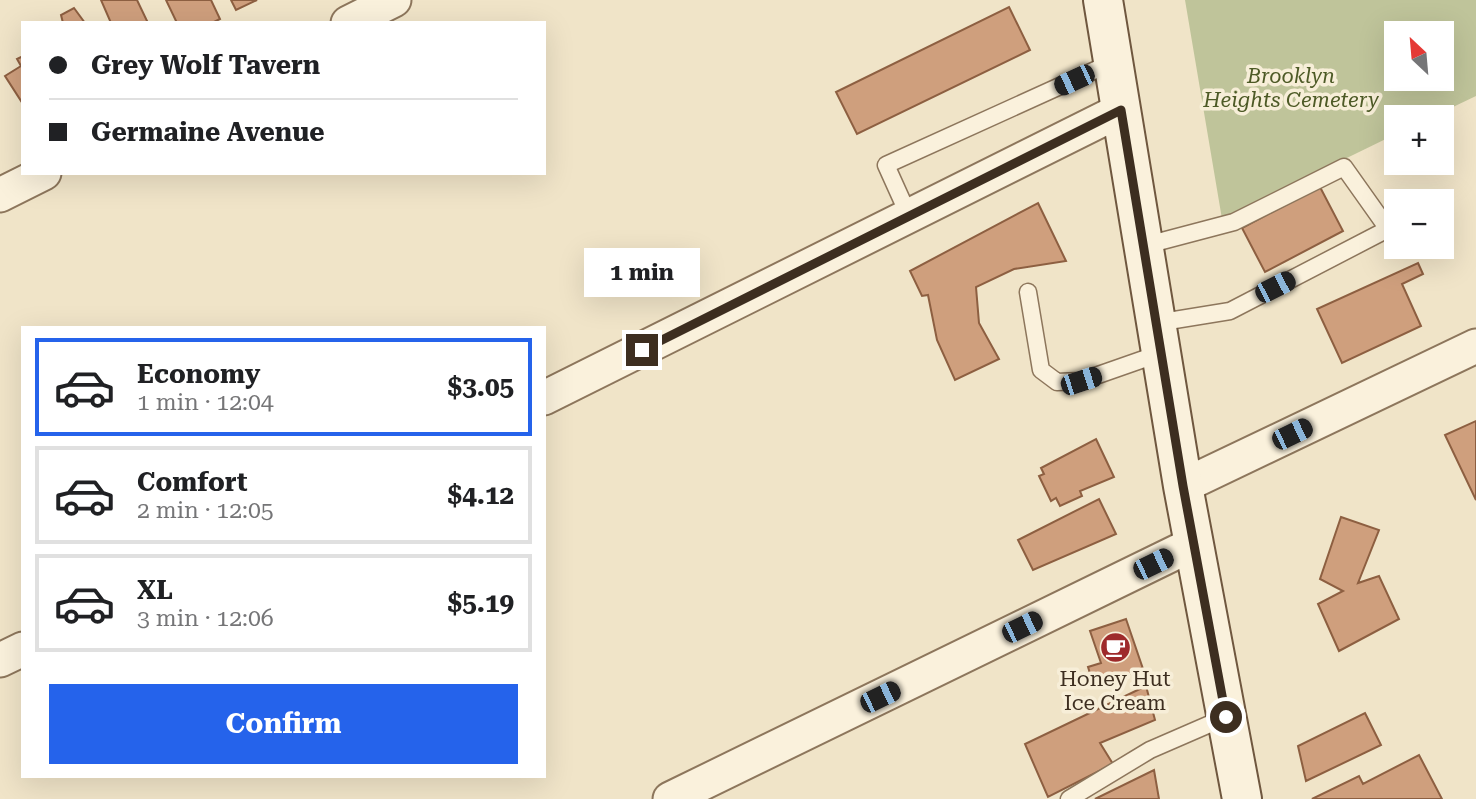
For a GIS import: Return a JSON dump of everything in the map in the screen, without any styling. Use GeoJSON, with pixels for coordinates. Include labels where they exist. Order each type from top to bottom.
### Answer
{"type":"FeatureCollection","features":[{"type":"Feature","properties":{"kind":"main road"},"geometry":{"type":"LineString","coordinates":[[1103,0],[1193,544],[1242,799]]}},
{"type":"Feature","properties":{"kind":"street"},"geometry":{"type":"LineString","coordinates":[[352,21],[394,0]]}},
{"type":"Feature","properties":{"kind":"street"},"geometry":{"type":"LineString","coordinates":[[546,397],[1121,110]]}},
{"type":"Feature","properties":{"kind":"street"},"geometry":{"type":"LineString","coordinates":[[0,195],[40,175]]}},
{"type":"Feature","properties":{"kind":"street"},"geometry":{"type":"LineString","coordinates":[[1183,486],[1476,346]]}},
{"type":"Feature","properties":{"kind":"street"},"geometry":{"type":"LineString","coordinates":[[670,799],[1193,544]]}},
{"type":"Feature","properties":{"kind":"street"},"geometry":{"type":"LineString","coordinates":[[0,660],[21,650]]}},
{"type":"Feature","properties":{"kind":"lane"},"geometry":{"type":"LineString","coordinates":[[909,216],[886,165],[1113,62]]}},
{"type":"Feature","properties":{"kind":"lane"},"geometry":{"type":"LineString","coordinates":[[1028,292],[1041,370],[1057,382],[1081,381],[1158,338],[1230,311],[1388,229],[1344,167],[1234,222],[1143,246]]}},
{"type":"Feature","properties":{"kind":"lane"},"geometry":{"type":"LineString","coordinates":[[1069,799],[1150,750],[1226,717]]}},
{"type":"Feature","properties":{"kind":"green space","name":"Brooklyn Heights Cemetery"},"geometry":{"type":"Polygon","coordinates":[[[1185,0],[1476,0],[1476,96],[1454,106],[1384,105],[1384,140],[1222,219],[1185,0]]]}},
{"type":"Feature","properties":{"kind":"building"},"geometry":{"type":"Polygon","coordinates":[[[101,0],[137,0],[147,21],[110,21],[101,0]]]}},
{"type":"Feature","properties":{"kind":"building"},"geometry":{"type":"Polygon","coordinates":[[[166,0],[211,0],[220,19],[216,21],[176,21],[166,0]]]}},
{"type":"Feature","properties":{"kind":"building"},"geometry":{"type":"Polygon","coordinates":[[[231,0],[257,0],[236,10],[231,0]]]}},
{"type":"Feature","properties":{"kind":"building"},"geometry":{"type":"Polygon","coordinates":[[[1009,7],[1030,50],[857,134],[836,92],[1009,7]]]}},
{"type":"Feature","properties":{"kind":"building"},"geometry":{"type":"Polygon","coordinates":[[[74,8],[84,21],[62,21],[61,15],[74,8]]]}},
{"type":"Feature","properties":{"kind":"building"},"geometry":{"type":"Polygon","coordinates":[[[21,66],[21,101],[5,76],[21,66]]]}},
{"type":"Feature","properties":{"kind":"building"},"geometry":{"type":"Polygon","coordinates":[[[1320,187],[1343,231],[1265,272],[1242,228],[1320,187]]]}},
{"type":"Feature","properties":{"kind":"building"},"geometry":{"type":"Polygon","coordinates":[[[1038,203],[1066,261],[1014,269],[976,287],[979,323],[999,359],[955,380],[937,340],[928,295],[922,296],[910,271],[1038,203]]]}},
{"type":"Feature","properties":{"kind":"building"},"geometry":{"type":"Polygon","coordinates":[[[1418,263],[1423,274],[1402,284],[1421,326],[1342,363],[1317,309],[1418,263]]]}},
{"type":"Feature","properties":{"kind":"building"},"geometry":{"type":"Polygon","coordinates":[[[1476,421],[1476,500],[1445,435],[1476,421]]]}},
{"type":"Feature","properties":{"kind":"building"},"geometry":{"type":"Polygon","coordinates":[[[1096,439],[1114,477],[1080,491],[1082,496],[1060,506],[1056,498],[1051,501],[1039,476],[1044,474],[1041,468],[1096,439]]]}},
{"type":"Feature","properties":{"kind":"building"},"geometry":{"type":"Polygon","coordinates":[[[1099,499],[1116,534],[1033,570],[1018,540],[1099,499]]]}},
{"type":"Feature","properties":{"kind":"building"},"geometry":{"type":"Polygon","coordinates":[[[1341,517],[1379,530],[1358,583],[1379,576],[1399,619],[1339,651],[1318,604],[1343,591],[1320,579],[1341,517]]]}},
{"type":"Feature","properties":{"kind":"building","name":"Honey Hut Ice Cream"},"geometry":{"type":"Polygon","coordinates":[[[1126,619],[1143,669],[1094,686],[1088,667],[1101,663],[1090,631],[1126,619]]]}},
{"type":"Feature","properties":{"kind":"building"},"geometry":{"type":"Polygon","coordinates":[[[1146,686],[1155,720],[1100,743],[1113,764],[1048,797],[1025,744],[1146,686]]]}},
{"type":"Feature","properties":{"kind":"building"},"geometry":{"type":"Polygon","coordinates":[[[1365,713],[1381,745],[1306,781],[1298,746],[1365,713]]]}},
{"type":"Feature","properties":{"kind":"building"},"geometry":{"type":"Polygon","coordinates":[[[1419,755],[1442,799],[1312,799],[1359,776],[1363,784],[1419,755]]]}},
{"type":"Feature","properties":{"kind":"building"},"geometry":{"type":"Polygon","coordinates":[[[1154,770],[1159,799],[1095,799],[1154,770]]]}},
{"type":"Feature","properties":{"kind":"place","name":"Honey Hut Ice Cream"},"geometry":{"type":"Point","coordinates":[1115,647]}},
{"type":"Feature","properties":{"kind":"route"},"geometry":{"type":"LineString","coordinates":[[642,350],[1121,110],[1193,544],[1226,717]]}}]}
